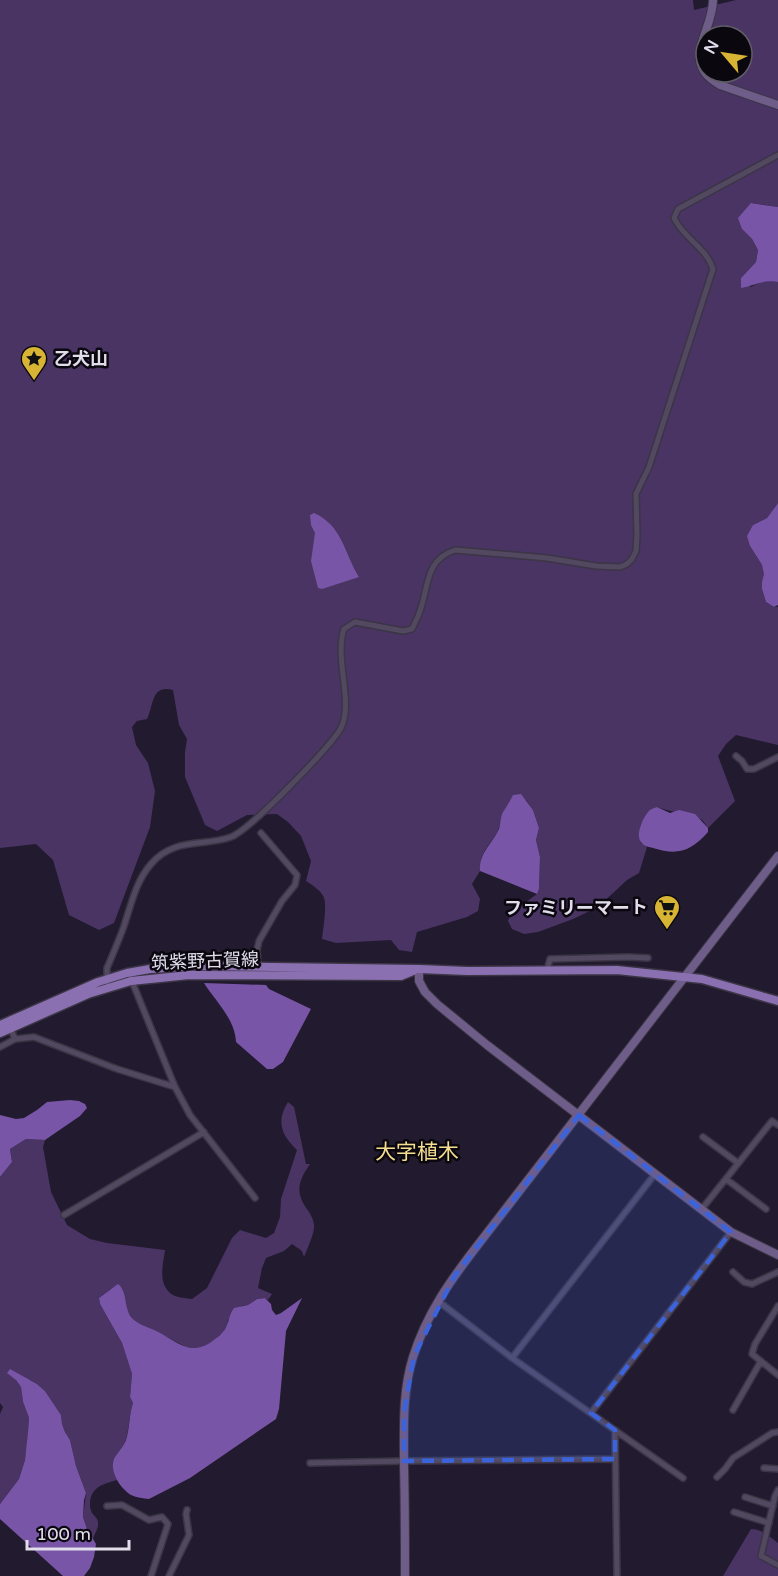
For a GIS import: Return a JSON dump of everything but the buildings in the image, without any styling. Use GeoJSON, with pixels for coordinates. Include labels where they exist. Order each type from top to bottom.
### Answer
{"type":"FeatureCollection","features":[{"type":"Feature","properties":{"kind":"main road","name":"筑紫野古賀線"},"geometry":{"type":"LineString","coordinates":[[0,1033],[6,1025],[107,983],[150,969],[198,966],[617,970],[702,979],[778,1001]]}},
{"type":"Feature","properties":{"kind":"main road","name":"筑紫野古賀線"},"geometry":{"type":"LineString","coordinates":[[129,977],[401,976],[419,969]]}},
{"type":"Feature","properties":{"kind":"street"},"geometry":{"type":"LineString","coordinates":[[713,0],[710,20],[700,43],[699,52],[704,72],[712,81],[720,85],[778,105]]}},
{"type":"Feature","properties":{"kind":"street"},"geometry":{"type":"LineString","coordinates":[[107,983],[107,968],[138,885],[151,864],[164,852],[179,845],[234,836],[273,802],[314,760],[340,729],[346,711],[341,637],[344,629],[354,622],[403,631],[412,629],[436,561],[443,554],[454,550],[547,558],[596,566],[620,567],[632,559],[636,551],[638,535],[637,491],[649,467],[712,269],[705,253],[687,237],[674,218],[678,209],[778,155]]}},
{"type":"Feature","properties":{"kind":"street"},"geometry":{"type":"LineString","coordinates":[[736,756],[747,769],[754,769],[778,758]]}},
{"type":"Feature","properties":{"kind":"street"},"geometry":{"type":"LineString","coordinates":[[258,967],[259,941],[282,901],[295,885],[297,875],[261,833]]}},
{"type":"Feature","properties":{"kind":"street"},"geometry":{"type":"LineString","coordinates":[[405,1576],[404,1412],[414,1356],[438,1301],[460,1268],[778,856]]}},
{"type":"Feature","properties":{"kind":"street"},"geometry":{"type":"LineString","coordinates":[[547,970],[550,959],[648,958]]}},
{"type":"Feature","properties":{"kind":"street"},"geometry":{"type":"LineString","coordinates":[[419,969],[419,981],[425,992],[437,1004],[700,1210],[731,1232],[778,1255]]}},
{"type":"Feature","properties":{"kind":"street"},"geometry":{"type":"LineString","coordinates":[[129,977],[175,1086],[190,1115],[255,1198]]}},
{"type":"Feature","properties":{"kind":"street"},"geometry":{"type":"LineString","coordinates":[[6,1025],[15,1039]]}},
{"type":"Feature","properties":{"kind":"street"},"geometry":{"type":"LineString","coordinates":[[0,1047],[15,1039],[34,1037],[117,1069],[175,1086]]}},
{"type":"Feature","properties":{"kind":"street"},"geometry":{"type":"LineString","coordinates":[[700,1210],[772,1122],[778,1125]]}},
{"type":"Feature","properties":{"kind":"street"},"geometry":{"type":"LineString","coordinates":[[64,1215],[204,1132]]}},
{"type":"Feature","properties":{"kind":"street"},"geometry":{"type":"LineString","coordinates":[[703,1137],[738,1163]]}},
{"type":"Feature","properties":{"kind":"street"},"geometry":{"type":"LineString","coordinates":[[512,1358],[655,1174]]}},
{"type":"Feature","properties":{"kind":"street"},"geometry":{"type":"LineString","coordinates":[[726,1179],[766,1209]]}},
{"type":"Feature","properties":{"kind":"street"},"geometry":{"type":"LineString","coordinates":[[591,1413],[731,1232]]}},
{"type":"Feature","properties":{"kind":"street"},"geometry":{"type":"LineString","coordinates":[[733,1272],[744,1282],[752,1284],[778,1272]]}},
{"type":"Feature","properties":{"kind":"street"},"geometry":{"type":"LineString","coordinates":[[438,1301],[512,1358],[683,1478]]}},
{"type":"Feature","properties":{"kind":"street"},"geometry":{"type":"LineString","coordinates":[[778,1306],[755,1344],[752,1354],[778,1375]]}},
{"type":"Feature","properties":{"kind":"street"},"geometry":{"type":"LineString","coordinates":[[733,1410],[761,1361]]}},
{"type":"Feature","properties":{"kind":"street"},"geometry":{"type":"LineString","coordinates":[[615,1430],[617,1576]]}},
{"type":"Feature","properties":{"kind":"street"},"geometry":{"type":"LineString","coordinates":[[717,1477],[733,1458],[772,1433],[778,1432]]}},
{"type":"Feature","properties":{"kind":"street"},"geometry":{"type":"LineString","coordinates":[[310,1463],[615,1459]]}},
{"type":"Feature","properties":{"kind":"street"},"geometry":{"type":"LineString","coordinates":[[764,1468],[778,1469]]}},
{"type":"Feature","properties":{"kind":"street"},"geometry":{"type":"LineString","coordinates":[[778,1490],[761,1556],[778,1564]]}},
{"type":"Feature","properties":{"kind":"street"},"geometry":{"type":"LineString","coordinates":[[746,1497],[773,1506]]}},
{"type":"Feature","properties":{"kind":"street"},"geometry":{"type":"LineString","coordinates":[[107,1506],[122,1505],[148,1520],[162,1518],[168,1524],[151,1576]]}},
{"type":"Feature","properties":{"kind":"street"},"geometry":{"type":"LineString","coordinates":[[169,1576],[189,1535],[187,1510]]}},
{"type":"Feature","properties":{"kind":"street"},"geometry":{"type":"LineString","coordinates":[[734,1512],[769,1523]]}},
{"type":"Feature","properties":{"kind":"highlighted area"},"geometry":{"type":"Polygon","coordinates":[[[579,1115],[731,1232],[591,1413],[615,1430],[615,1459],[404,1461],[404,1412],[414,1356],[455,1275],[579,1115]]]}},
{"type":"Feature","properties":{"kind":"shaded area"},"geometry":{"type":"Polygon","coordinates":[[[0,0],[693,0],[694,10],[736,0],[778,0],[778,207],[752,203],[742,229],[752,239],[758,250],[756,262],[741,278],[751,287],[758,283],[778,282],[778,503],[767,518],[753,525],[750,546],[765,574],[762,589],[766,602],[778,607],[778,745],[736,735],[726,744],[718,756],[735,801],[708,828],[698,818],[657,807],[642,822],[641,843],[647,847],[639,873],[627,880],[598,907],[538,932],[524,934],[512,929],[508,921],[511,913],[537,894],[539,889],[540,857],[536,840],[539,828],[533,810],[526,800],[509,805],[502,814],[497,833],[485,850],[481,859],[480,871],[472,884],[480,899],[478,911],[467,917],[417,932],[412,952],[399,950],[391,940],[336,943],[322,939],[324,898],[306,881],[311,861],[301,836],[288,822],[277,814],[247,815],[217,831],[205,825],[185,777],[187,739],[179,725],[173,690],[166,689],[161,690],[154,697],[147,719],[137,721],[132,727],[136,745],[148,763],[155,791],[150,827],[114,923],[99,930],[69,915],[53,860],[36,844],[0,848],[0,0]]]}},
{"type":"Feature","properties":{"kind":"shaded area"},"geometry":{"type":"Polygon","coordinates":[[[751,203],[778,207],[778,282],[763,282],[741,288],[741,278],[756,262],[758,250],[752,239],[742,229],[738,218],[751,203]]]}},
{"type":"Feature","properties":{"kind":"shaded area"},"geometry":{"type":"Polygon","coordinates":[[[778,503],[778,605],[774,607],[766,602],[762,589],[764,574],[762,565],[750,546],[747,536],[753,525],[767,518],[778,503]]]}},
{"type":"Feature","properties":{"kind":"shaded area"},"geometry":{"type":"Polygon","coordinates":[[[314,513],[324,518],[337,533],[359,577],[322,589],[318,588],[311,561],[315,533],[310,515],[314,513]]]}},
{"type":"Feature","properties":{"kind":"shaded area"},"geometry":{"type":"Polygon","coordinates":[[[521,794],[533,810],[539,828],[536,840],[540,857],[537,894],[480,871],[481,859],[498,831],[503,812],[513,795],[521,794]]]}},
{"type":"Feature","properties":{"kind":"shaded area"},"geometry":{"type":"Polygon","coordinates":[[[657,807],[670,813],[679,810],[695,814],[708,828],[708,832],[696,844],[684,850],[670,852],[645,845],[639,839],[640,826],[649,811],[657,807]]]}},
{"type":"Feature","properties":{"kind":"shaded area"},"geometry":{"type":"Polygon","coordinates":[[[204,983],[266,985],[269,989],[311,1009],[283,1062],[273,1069],[267,1069],[236,1042],[229,1018],[204,983]]]}},
{"type":"Feature","properties":{"kind":"shaded area"},"geometry":{"type":"Polygon","coordinates":[[[79,1101],[87,1108],[80,1116],[45,1140],[26,1139],[10,1149],[12,1162],[0,1177],[0,1115],[16,1119],[24,1118],[47,1102],[79,1101]]]}},
{"type":"Feature","properties":{"kind":"shaded area"},"geometry":{"type":"Polygon","coordinates":[[[288,1102],[294,1107],[306,1164],[310,1164],[302,1177],[299,1188],[301,1199],[314,1222],[312,1237],[304,1257],[302,1251],[292,1244],[284,1251],[266,1258],[258,1288],[272,1294],[268,1300],[257,1299],[242,1306],[228,1320],[222,1334],[201,1349],[186,1347],[151,1329],[144,1328],[132,1318],[125,1301],[111,1289],[99,1298],[100,1304],[122,1343],[132,1374],[130,1397],[133,1403],[126,1438],[114,1464],[113,1470],[117,1480],[99,1487],[91,1498],[90,1509],[98,1523],[93,1539],[83,1517],[86,1493],[61,1415],[45,1391],[30,1380],[16,1380],[21,1387],[23,1402],[29,1418],[25,1460],[19,1479],[0,1504],[0,1414],[3,1407],[0,1403],[0,1177],[12,1162],[10,1149],[26,1139],[45,1140],[43,1147],[51,1192],[67,1225],[90,1239],[165,1250],[162,1274],[165,1286],[175,1296],[192,1299],[207,1288],[232,1238],[240,1230],[266,1238],[274,1233],[280,1217],[281,1199],[297,1150],[287,1139],[282,1128],[282,1115],[288,1102]]]}},
{"type":"Feature","properties":{"kind":"shaded area"},"geometry":{"type":"Polygon","coordinates":[[[118,1284],[123,1291],[129,1314],[134,1320],[190,1348],[206,1345],[220,1335],[234,1308],[265,1298],[276,1315],[302,1298],[286,1331],[279,1409],[276,1419],[190,1478],[149,1499],[136,1497],[127,1492],[117,1480],[113,1469],[114,1459],[127,1435],[133,1403],[130,1397],[132,1374],[122,1343],[100,1304],[99,1298],[118,1284]]]}},
{"type":"Feature","properties":{"kind":"shaded area"},"geometry":{"type":"Polygon","coordinates":[[[10,1369],[45,1391],[61,1415],[62,1424],[70,1440],[86,1493],[83,1517],[96,1544],[90,1568],[84,1576],[63,1576],[0,1519],[0,1504],[19,1479],[25,1460],[29,1418],[23,1402],[21,1387],[7,1373],[10,1369]]]}},
{"type":"Feature","properties":{"kind":"shaded area"},"geometry":{"type":"Polygon","coordinates":[[[751,1529],[762,1532],[778,1543],[778,1576],[723,1576],[751,1529]]]}},
{"type":"Feature","properties":{"kind":"place","name":"乙犬山"},"geometry":{"type":"Point","coordinates":[34,382]}},
{"type":"Feature","properties":{"kind":"place","name":"ファミリーマート"},"geometry":{"type":"Point","coordinates":[667,931]}},
{"type":"Feature","properties":{"kind":"district","name":"大字植木"},"geometry":{"type":"Point","coordinates":[417,1152]}}]}
